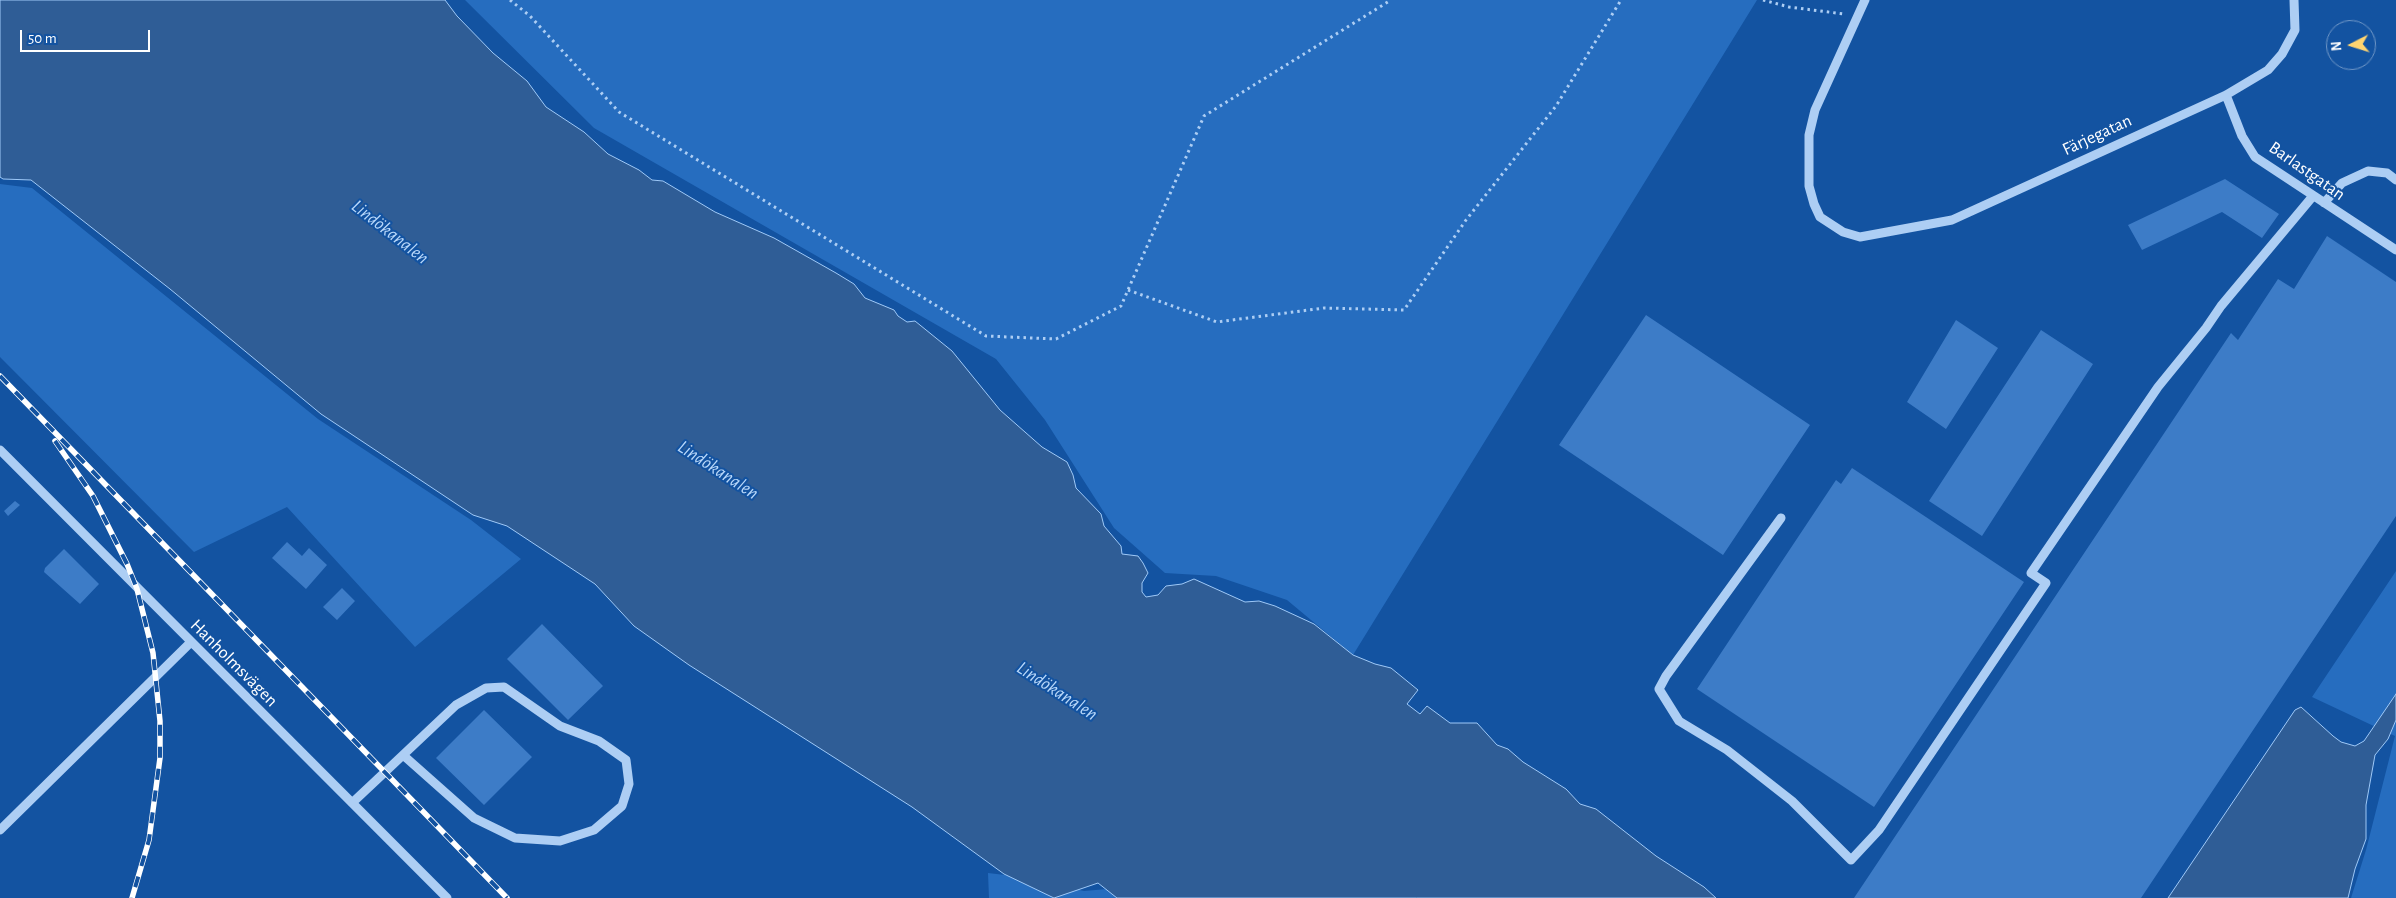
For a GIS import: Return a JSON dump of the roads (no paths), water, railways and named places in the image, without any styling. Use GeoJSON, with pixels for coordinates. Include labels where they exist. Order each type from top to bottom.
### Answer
{"type":"FeatureCollection","features":[{"type":"Feature","properties":{"kind":"street","name":"Färjegatan"},"geometry":{"type":"LineString","coordinates":[[1864,0],[1815,110],[1809,135],[1809,186],[1820,217],[1843,232],[1860,237],[1952,220],[2226,95],[2268,70],[2282,54],[2295,30],[2294,0]]}},
{"type":"Feature","properties":{"kind":"street","name":"Barlastgatan"},"geometry":{"type":"LineString","coordinates":[[2226,95],[2242,136],[2255,156],[2396,250]]}},
{"type":"Feature","properties":{"kind":"street"},"geometry":{"type":"LineString","coordinates":[[2324,203],[2342,183],[2368,171],[2387,173],[2396,180]]}},
{"type":"Feature","properties":{"kind":"street"},"geometry":{"type":"LineString","coordinates":[[1781,518],[1666,676],[1659,690],[1680,721],[1727,750],[1792,801],[1851,860],[1879,830],[2046,583],[2031,572],[2158,386],[2206,328],[2221,306],[2314,196]]}},
{"type":"Feature","properties":{"kind":"street","name":"Hanholmsvägen"},"geometry":{"type":"LineString","coordinates":[[0,450],[446,898]]}},
{"type":"Feature","properties":{"kind":"street"},"geometry":{"type":"LineString","coordinates":[[0,830],[191,642]]}},
{"type":"Feature","properties":{"kind":"street"},"geometry":{"type":"LineString","coordinates":[[352,804],[403,755],[456,705],[486,688],[504,687],[560,726],[599,742],[626,760],[629,784],[622,806],[594,830],[560,841],[515,838],[474,818],[403,755]]}},
{"type":"Feature","properties":{"kind":"water","name":"Lindökanalen"},"geometry":{"type":"Polygon","coordinates":[[[0,0],[445,0],[457,16],[493,53],[527,81],[546,107],[584,132],[608,154],[639,170],[652,180],[663,181],[715,212],[774,238],[836,273],[854,284],[865,298],[894,310],[898,316],[907,322],[915,321],[952,351],[1000,410],[1042,447],[1067,462],[1076,488],[1101,514],[1104,526],[1121,546],[1122,554],[1138,556],[1143,563],[1148,573],[1142,583],[1142,592],[1146,597],[1158,595],[1166,586],[1182,584],[1194,579],[1245,602],[1259,601],[1275,606],[1314,624],[1353,655],[1391,668],[1418,690],[1407,704],[1420,714],[1427,706],[1450,723],[1477,723],[1497,745],[1508,749],[1523,762],[1566,789],[1580,804],[1596,809],[1656,856],[1704,887],[1716,898],[1117,898],[1098,883],[1054,898],[1004,874],[912,807],[689,665],[634,626],[595,584],[507,526],[473,515],[321,414],[170,289],[31,180],[3,179],[0,177],[0,0]]]}},
{"type":"Feature","properties":{"kind":"water"},"geometry":{"type":"Polygon","coordinates":[[[2396,694],[2396,720],[2388,739],[2375,755],[2366,805],[2366,839],[2355,869],[2348,898],[2168,898],[2295,710],[2301,707],[2341,742],[2355,746],[2364,741],[2396,694]]]}},
{"type":"Feature","properties":{"kind":"railway"},"geometry":{"type":"LineString","coordinates":[[0,376],[507,898]]}},
{"type":"Feature","properties":{"kind":"railway"},"geometry":{"type":"LineString","coordinates":[[55,441],[93,496],[127,564],[137,589],[153,653],[160,721],[160,758],[149,840],[132,898]]}}]}
